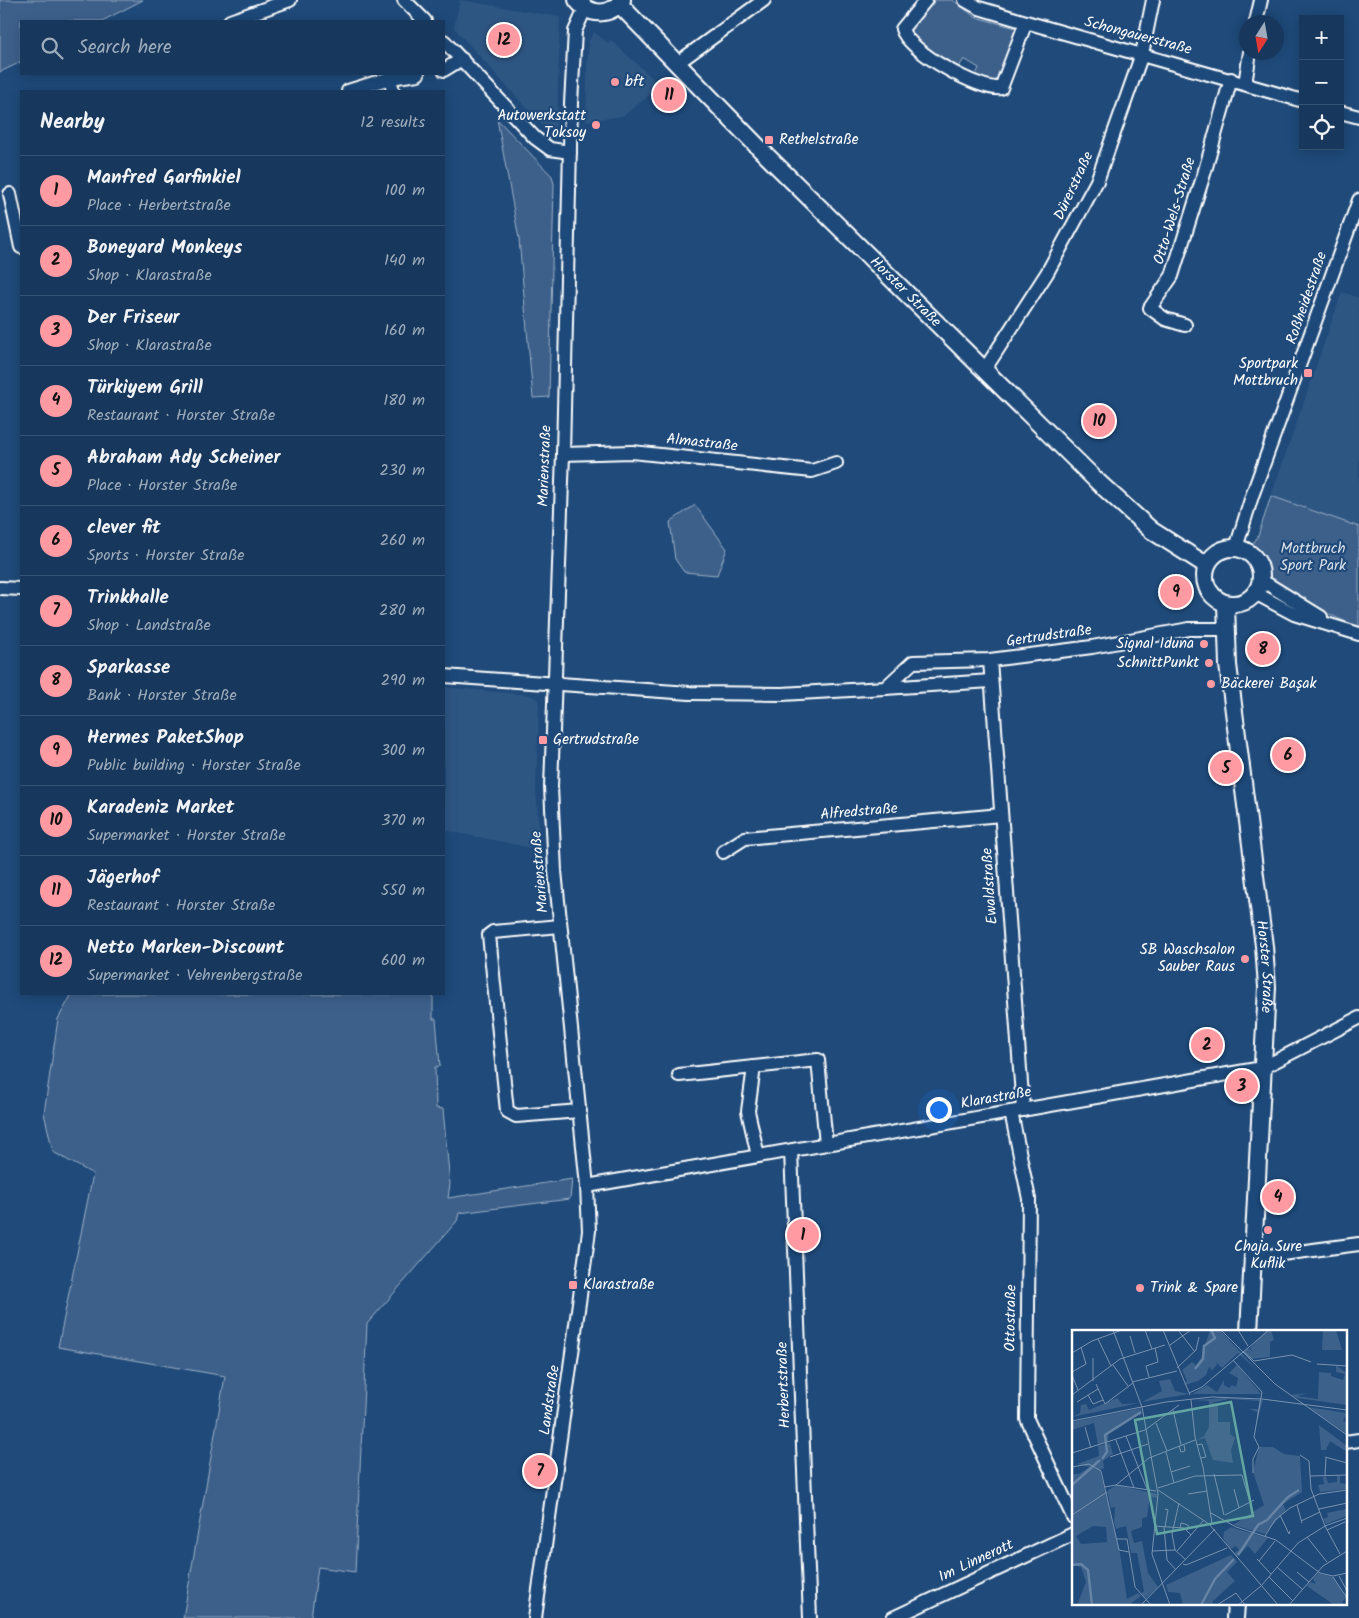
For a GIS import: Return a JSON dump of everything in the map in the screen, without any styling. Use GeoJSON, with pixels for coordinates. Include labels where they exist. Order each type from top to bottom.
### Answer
{"type":"FeatureCollection","features":[{"type":"Feature","properties":{"kind":"main road","name":"Horster Straße"},"geometry":{"type":"LineString","coordinates":[[620,2],[676,64],[1098,482],[1152,530],[1206,565]]}},
{"type":"Feature","properties":{"kind":"main road"},"geometry":{"type":"LineString","coordinates":[[581,4],[602,13],[620,2]]}},
{"type":"Feature","properties":{"kind":"main road"},"geometry":{"type":"LineString","coordinates":[[1236,548],[1254,557],[1260,568],[1258,586],[1239,604],[1226,604],[1217,599],[1208,590],[1204,575],[1206,565],[1219,551],[1236,548]]}},
{"type":"Feature","properties":{"kind":"main road","name":"Horster Straße"},"geometry":{"type":"LineString","coordinates":[[1226,604],[1228,665],[1264,946],[1266,987],[1249,1330]]}},
{"type":"Feature","properties":{"kind":"street"},"geometry":{"type":"LineString","coordinates":[[233,20],[290,0]]}},
{"type":"Feature","properties":{"kind":"street"},"geometry":{"type":"LineString","coordinates":[[404,0],[424,20]]}},
{"type":"Feature","properties":{"kind":"street"},"geometry":{"type":"LineString","coordinates":[[676,64],[764,0]]}},
{"type":"Feature","properties":{"kind":"street"},"geometry":{"type":"LineString","coordinates":[[926,0],[902,29],[904,37],[919,51],[987,88],[1001,88],[1026,22]]}},
{"type":"Feature","properties":{"kind":"street","name":"Schongauerstraße"},"geometry":{"type":"LineString","coordinates":[[965,0],[979,8],[1299,100]]}},
{"type":"Feature","properties":{"kind":"street","name":"Dürerstraße"},"geometry":{"type":"LineString","coordinates":[[985,369],[1047,273],[1097,181],[1142,54],[1153,0]]}},
{"type":"Feature","properties":{"kind":"street"},"geometry":{"type":"LineString","coordinates":[[1258,15],[1261,0]]}},
{"type":"Feature","properties":{"kind":"street","name":"Marienstraße"},"geometry":{"type":"LineString","coordinates":[[581,4],[574,46],[570,152],[563,454],[553,685],[551,800],[560,926],[587,1186]]}},
{"type":"Feature","properties":{"kind":"street"},"geometry":{"type":"LineString","coordinates":[[445,42],[535,138],[550,149],[570,152]]}},
{"type":"Feature","properties":{"kind":"street"},"geometry":{"type":"LineString","coordinates":[[445,69],[462,59]]}},
{"type":"Feature","properties":{"kind":"street"},"geometry":{"type":"LineString","coordinates":[[1245,84],[1249,60]]}},
{"type":"Feature","properties":{"kind":"street"},"geometry":{"type":"LineString","coordinates":[[351,90],[390,78],[411,75]]}},
{"type":"Feature","properties":{"kind":"street"},"geometry":{"type":"LineString","coordinates":[[390,78],[393,90]]}},
{"type":"Feature","properties":{"kind":"street","name":"Otto-Wels-Straße"},"geometry":{"type":"LineString","coordinates":[[1185,325],[1165,319],[1150,308],[1172,276],[1231,79]]}},
{"type":"Feature","properties":{"kind":"street"},"geometry":{"type":"LineString","coordinates":[[1344,113],[1359,117]]}},
{"type":"Feature","properties":{"kind":"street"},"geometry":{"type":"LineString","coordinates":[[11,194],[20,242]]}},
{"type":"Feature","properties":{"kind":"street","name":"Roßheidestraße"},"geometry":{"type":"LineString","coordinates":[[1236,548],[1252,496],[1359,200]]}},
{"type":"Feature","properties":{"kind":"street","name":"Almastraße"},"geometry":{"type":"LineString","coordinates":[[563,454],[632,452],[812,471],[836,463]]}},
{"type":"Feature","properties":{"kind":"street"},"geometry":{"type":"LineString","coordinates":[[1258,586],[1294,614],[1359,634]]}},
{"type":"Feature","properties":{"kind":"street"},"geometry":{"type":"LineString","coordinates":[[0,588],[20,589]]}},
{"type":"Feature","properties":{"kind":"street","name":"Gertrudstraße"},"geometry":{"type":"LineString","coordinates":[[885,688],[913,662],[990,660],[1092,647],[1189,629],[1226,629]]}},
{"type":"Feature","properties":{"kind":"street","name":"Ewaldstraße"},"geometry":{"type":"LineString","coordinates":[[990,660],[1001,815],[1017,1111]]}},
{"type":"Feature","properties":{"kind":"street"},"geometry":{"type":"LineString","coordinates":[[445,676],[690,693],[782,694],[991,681]]}},
{"type":"Feature","properties":{"kind":"street","name":"Alfredstraße"},"geometry":{"type":"LineString","coordinates":[[723,852],[745,838],[1001,815]]}},
{"type":"Feature","properties":{"kind":"street","name":"Marienstraße"},"geometry":{"type":"LineString","coordinates":[[560,926],[493,932],[489,935],[507,1111],[516,1116],[580,1111]]}},
{"type":"Feature","properties":{"kind":"street","name":"Klarastraße"},"geometry":{"type":"LineString","coordinates":[[587,1186],[1262,1068],[1359,1018]]}},
{"type":"Feature","properties":{"kind":"street"},"geometry":{"type":"LineString","coordinates":[[679,1075],[818,1060],[826,1144]]}},
{"type":"Feature","properties":{"kind":"street"},"geometry":{"type":"LineString","coordinates":[[754,1067],[748,1111],[758,1156]]}},
{"type":"Feature","properties":{"kind":"street","name":"Ottostraße"},"geometry":{"type":"LineString","coordinates":[[1017,1111],[1029,1199],[1027,1419],[1072,1515]]}},
{"type":"Feature","properties":{"kind":"street","name":"Herbertstraße"},"geometry":{"type":"LineString","coordinates":[[791,1151],[810,1618]]}},
{"type":"Feature","properties":{"kind":"street","name":"Landstraße"},"geometry":{"type":"LineString","coordinates":[[535,1618],[587,1247],[587,1186]]}},
{"type":"Feature","properties":{"kind":"street"},"geometry":{"type":"LineString","coordinates":[[1252,1258],[1359,1244]]}},
{"type":"Feature","properties":{"kind":"street"},"geometry":{"type":"LineString","coordinates":[[1346,1442],[1359,1440]]}},
{"type":"Feature","properties":{"kind":"street","name":"Im Linnerott"},"geometry":{"type":"LineString","coordinates":[[893,1618],[1072,1534]]}},
{"type":"Feature","properties":{"kind":"shaded area"},"geometry":{"type":"Polygon","coordinates":[[[460,0],[560,17],[557,123],[554,128],[545,128],[454,28],[460,0]]]}},
{"type":"Feature","properties":{"kind":"shaded area"},"geometry":{"type":"Polygon","coordinates":[[[594,32],[608,43],[611,40],[661,86],[623,116],[586,121],[588,42],[594,32]]]}},
{"type":"Feature","properties":{"kind":"shaded area"},"geometry":{"type":"Polygon","coordinates":[[[1342,292],[1359,298],[1359,527],[1271,496],[1342,292]]]}},
{"type":"Feature","properties":{"kind":"shaded area"},"geometry":{"type":"Polygon","coordinates":[[[445,687],[530,695],[537,699],[539,704],[536,792],[541,850],[445,830],[445,687]]]}},
{"type":"Feature","properties":{"kind":"green space"},"geometry":{"type":"Polygon","coordinates":[[[0,0],[143,0],[104,20],[20,20],[20,62],[0,72],[0,0]]]}},
{"type":"Feature","properties":{"kind":"green space"},"geometry":{"type":"Polygon","coordinates":[[[935,0],[953,0],[975,17],[1016,28],[1017,31],[995,83],[975,77],[979,68],[964,59],[959,67],[914,40],[909,30],[935,0]]]}},
{"type":"Feature","properties":{"kind":"green space"},"geometry":{"type":"Polygon","coordinates":[[[497,119],[552,176],[554,184],[549,397],[533,398],[519,239],[497,119]]]}},
{"type":"Feature","properties":{"kind":"green space","name":"Mottbruch Sport Park"},"geometry":{"type":"Polygon","coordinates":[[[1271,496],[1359,527],[1359,628],[1299,600],[1266,580],[1264,563],[1251,547],[1258,536],[1271,496]]]}},
{"type":"Feature","properties":{"kind":"green space"},"geometry":{"type":"Polygon","coordinates":[[[695,505],[727,549],[717,575],[684,572],[675,559],[670,522],[695,505]]]}},
{"type":"Feature","properties":{"kind":"green space"},"geometry":{"type":"Polygon","coordinates":[[[71,995],[433,995],[433,1019],[436,1019],[440,1066],[435,1067],[436,1108],[443,1109],[450,1184],[448,1198],[572,1179],[570,1199],[459,1213],[457,1221],[367,1324],[355,1572],[318,1567],[311,1618],[183,1618],[225,1376],[58,1347],[93,1174],[53,1152],[44,1113],[58,1019],[71,995]]]}},
{"type":"Feature","properties":{"kind":"place","name":"Netto Marken-Discount"},"geometry":{"type":"Point","coordinates":[504,40]}},
{"type":"Feature","properties":{"kind":"place","name":"bft"},"geometry":{"type":"Point","coordinates":[615,82]}},
{"type":"Feature","properties":{"kind":"place","name":"Jägerhof"},"geometry":{"type":"Point","coordinates":[669,95]}},
{"type":"Feature","properties":{"kind":"place","name":"Autowerkstatt Toksoy"},"geometry":{"type":"Point","coordinates":[596,125]}},
{"type":"Feature","properties":{"kind":"place","name":"Rethelstraße"},"geometry":{"type":"Point","coordinates":[769,140]}},
{"type":"Feature","properties":{"kind":"place","name":"Sportpark Mottbruch"},"geometry":{"type":"Point","coordinates":[1308,373]}},
{"type":"Feature","properties":{"kind":"place","name":"Karadeniz Market"},"geometry":{"type":"Point","coordinates":[1099,421]}},
{"type":"Feature","properties":{"kind":"place","name":"Hermes PaketShop"},"geometry":{"type":"Point","coordinates":[1176,592]}},
{"type":"Feature","properties":{"kind":"place","name":"Signal Iduna"},"geometry":{"type":"Point","coordinates":[1204,644]}},
{"type":"Feature","properties":{"kind":"place","name":"Sparkasse"},"geometry":{"type":"Point","coordinates":[1263,649]}},
{"type":"Feature","properties":{"kind":"place","name":"SchnittPunkt"},"geometry":{"type":"Point","coordinates":[1209,663]}},
{"type":"Feature","properties":{"kind":"place","name":"Bäckerei Başak"},"geometry":{"type":"Point","coordinates":[1211,684]}},
{"type":"Feature","properties":{"kind":"place","name":"Gertrudstraße"},"geometry":{"type":"Point","coordinates":[543,740]}},
{"type":"Feature","properties":{"kind":"place","name":"clever fit"},"geometry":{"type":"Point","coordinates":[1288,755]}},
{"type":"Feature","properties":{"kind":"place","name":"Abraham Ady Scheiner"},"geometry":{"type":"Point","coordinates":[1226,768]}},
{"type":"Feature","properties":{"kind":"place","name":"SB Waschsalon Sauber Raus"},"geometry":{"type":"Point","coordinates":[1245,959]}},
{"type":"Feature","properties":{"kind":"place","name":"Boneyard Monkeys"},"geometry":{"type":"Point","coordinates":[1207,1045]}},
{"type":"Feature","properties":{"kind":"place","name":"Der Friseur"},"geometry":{"type":"Point","coordinates":[1242,1086]}},
{"type":"Feature","properties":{"kind":"place","name":"Türkiyem Grill"},"geometry":{"type":"Point","coordinates":[1278,1197]}},
{"type":"Feature","properties":{"kind":"place","name":"Chaja Sure Kuflik"},"geometry":{"type":"Point","coordinates":[1268,1230]}},
{"type":"Feature","properties":{"kind":"place","name":"Manfred Garfinkiel"},"geometry":{"type":"Point","coordinates":[803,1235]}},
{"type":"Feature","properties":{"kind":"place","name":"Klarastraße"},"geometry":{"type":"Point","coordinates":[573,1285]}},
{"type":"Feature","properties":{"kind":"place","name":"Trink & Spare"},"geometry":{"type":"Point","coordinates":[1140,1288]}},
{"type":"Feature","properties":{"kind":"place","name":"Trinkhalle"},"geometry":{"type":"Point","coordinates":[540,1471]}}]}
